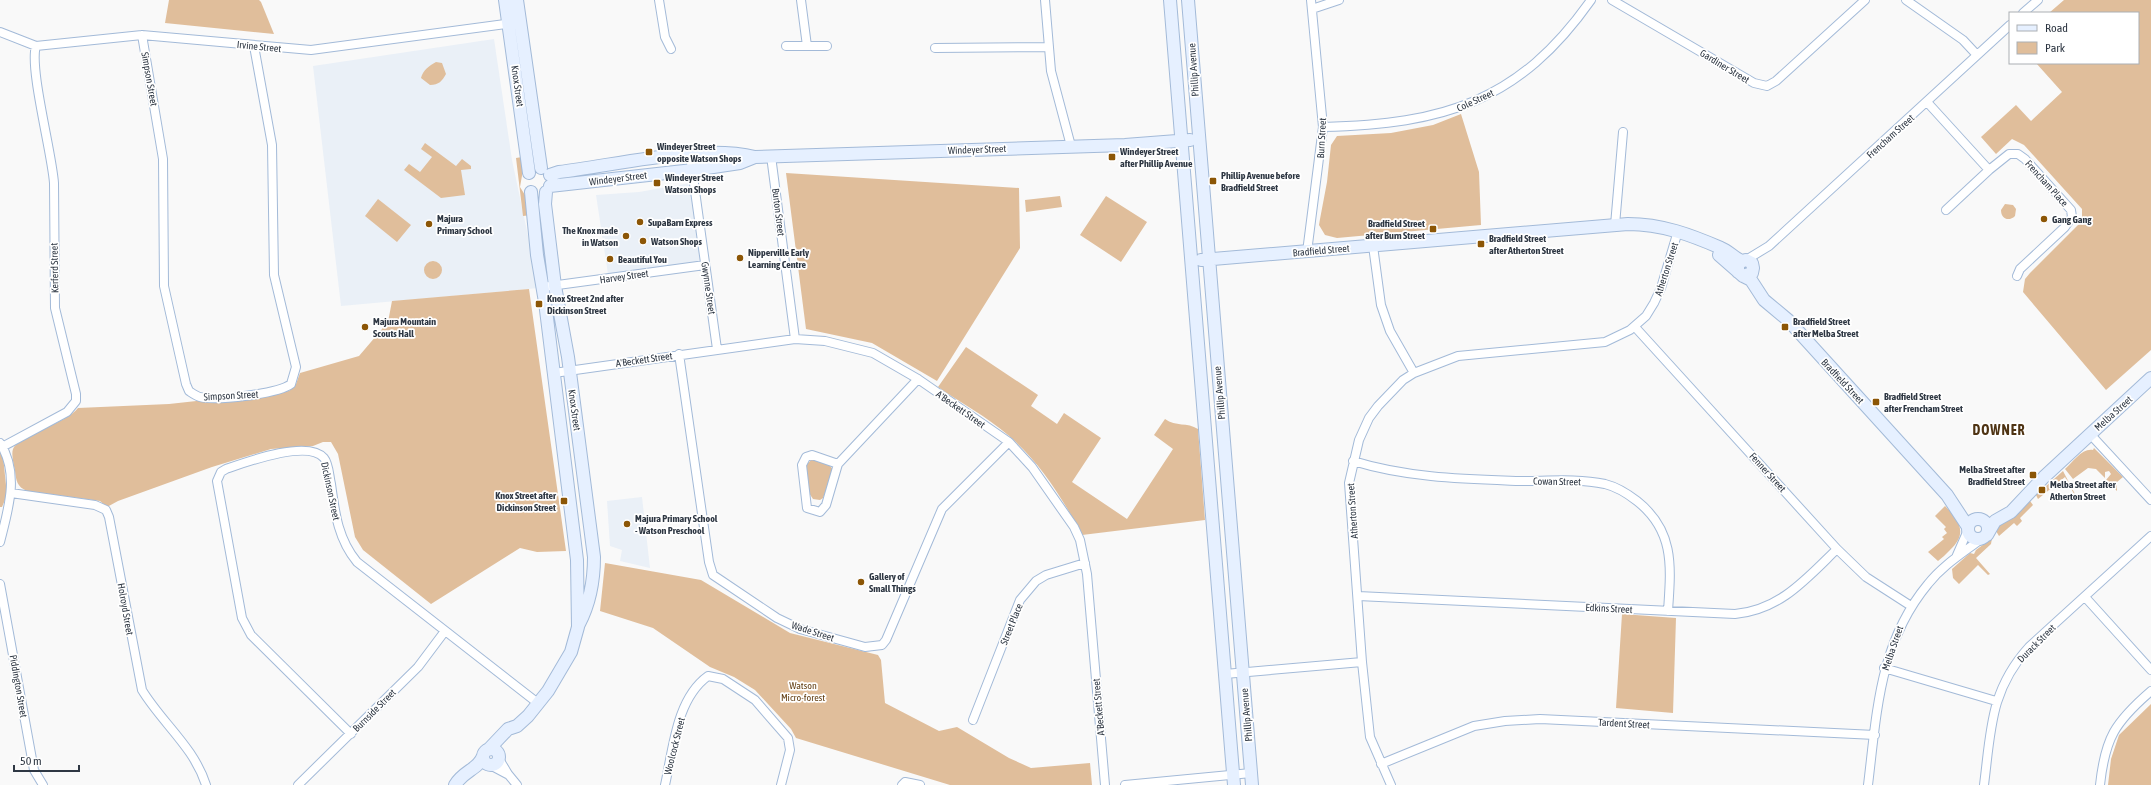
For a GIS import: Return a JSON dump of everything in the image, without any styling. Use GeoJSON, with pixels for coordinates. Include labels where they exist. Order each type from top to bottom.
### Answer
{"type":"FeatureCollection","features":[{"type":"Feature","properties":{"kind":"street","name":"Knox Street"},"geometry":{"type":"LineString","coordinates":[[505,0],[514,23],[547,180],[545,204],[554,372],[578,560],[578,627]]}},
{"type":"Feature","properties":{"kind":"street","name":"Knox Street"},"geometry":{"type":"LineString","coordinates":[[456,785],[492,759],[513,735],[517,726],[538,704],[571,652],[578,627],[587,608],[592,589],[594,557],[569,370],[549,287],[537,255],[531,192],[525,182],[529,173],[514,23],[517,0]]}},
{"type":"Feature","properties":{"kind":"street"},"geometry":{"type":"LineString","coordinates":[[659,0],[665,37],[671,49]]}},
{"type":"Feature","properties":{"kind":"street"},"geometry":{"type":"LineString","coordinates":[[801,0],[807,46]]}},
{"type":"Feature","properties":{"kind":"street"},"geometry":{"type":"LineString","coordinates":[[1045,0],[1051,71],[1071,146]]}},
{"type":"Feature","properties":{"kind":"street","name":"Phillip Avenue"},"geometry":{"type":"LineString","coordinates":[[1170,0],[1234,780]]}},
{"type":"Feature","properties":{"kind":"street","name":"Phillip Avenue"},"geometry":{"type":"LineString","coordinates":[[1188,0],[1251,779]]}},
{"type":"Feature","properties":{"kind":"street","name":"Burn Street"},"geometry":{"type":"LineString","coordinates":[[1307,252],[1323,127],[1312,0]]}},
{"type":"Feature","properties":{"kind":"street"},"geometry":{"type":"LineString","coordinates":[[1312,9],[1339,0]]}},
{"type":"Feature","properties":{"kind":"street","name":"Cole Street"},"geometry":{"type":"LineString","coordinates":[[1323,127],[1417,119],[1454,110],[1476,101],[1504,86],[1537,62],[1557,44],[1591,0]]}},
{"type":"Feature","properties":{"kind":"street","name":"Gardiner Street"},"geometry":{"type":"LineString","coordinates":[[1612,0],[1754,83],[1767,86],[1776,81],[1865,0]]}},
{"type":"Feature","properties":{"kind":"street"},"geometry":{"type":"LineString","coordinates":[[1906,0],[1963,40],[1977,55]]}},
{"type":"Feature","properties":{"kind":"street"},"geometry":{"type":"LineString","coordinates":[[2024,12],[2038,0]]}},
{"type":"Feature","properties":{"kind":"street","name":"Irvine Street"},"geometry":{"type":"LineString","coordinates":[[0,32],[36,46],[142,35],[302,50],[322,50],[514,23]]}},
{"type":"Feature","properties":{"kind":"street","name":"Frencham Street"},"geometry":{"type":"LineString","coordinates":[[1746,268],[2009,26]]}},
{"type":"Feature","properties":{"kind":"street","name":"Simpson Street"},"geometry":{"type":"LineString","coordinates":[[142,35],[163,159],[164,286],[186,384],[189,391],[200,397],[243,396],[278,391],[291,384],[296,367],[274,275],[273,164],[254,46]]}},
{"type":"Feature","properties":{"kind":"street","name":"Kerferd Street"},"geometry":{"type":"LineString","coordinates":[[1,445],[67,412],[76,401],[76,394],[55,308],[54,183],[52,163],[35,69],[34,52],[36,46]]}},
{"type":"Feature","properties":{"kind":"street"},"geometry":{"type":"LineString","coordinates":[[786,46],[827,46]]}},
{"type":"Feature","properties":{"kind":"street"},"geometry":{"type":"LineString","coordinates":[[936,48],[1049,47]]}},
{"type":"Feature","properties":{"kind":"street"},"geometry":{"type":"LineString","coordinates":[[1927,102],[1990,170]]}},
{"type":"Feature","properties":{"kind":"street"},"geometry":{"type":"LineString","coordinates":[[1614,226],[1623,132]]}},
{"type":"Feature","properties":{"kind":"street","name":"Windeyer Street"},"geometry":{"type":"LineString","coordinates":[[547,180],[559,172],[690,155],[735,152],[755,157],[1071,146],[1199,139]]}},
{"type":"Feature","properties":{"kind":"street","name":"Frencham Place"},"geometry":{"type":"LineString","coordinates":[[1946,210],[2009,154],[2018,154],[2026,159],[2071,210],[2072,217],[2065,227],[2020,269],[2017,276]]}},
{"type":"Feature","properties":{"kind":"street","name":"Gwynne Street"},"geometry":{"type":"LineString","coordinates":[[690,155],[717,349]]}},
{"type":"Feature","properties":{"kind":"street","name":"Burton Street"},"geometry":{"type":"LineString","coordinates":[[771,156],[795,340]]}},
{"type":"Feature","properties":{"kind":"street","name":"Windeyer Street"},"geometry":{"type":"LineString","coordinates":[[547,180],[693,170],[740,163],[755,157]]}},
{"type":"Feature","properties":{"kind":"street"},"geometry":{"type":"LineString","coordinates":[[529,173],[534,169],[547,180],[538,194],[531,192]]}},
{"type":"Feature","properties":{"kind":"street","name":"Bradfield Street"},"geometry":{"type":"LineString","coordinates":[[1191,260],[1209,260],[1614,226],[1648,225],[1678,231],[1710,245],[1722,248],[1761,283],[1788,320],[1947,495],[1968,529]]}},
{"type":"Feature","properties":{"kind":"street","name":"Atherton Street"},"geometry":{"type":"LineString","coordinates":[[1391,785],[1370,737],[1362,662],[1349,483],[1359,440],[1369,418],[1388,394],[1414,373],[1458,356],[1605,342],[1635,327],[1654,303],[1661,288],[1678,231]]}},
{"type":"Feature","properties":{"kind":"street"},"geometry":{"type":"LineString","coordinates":[[1373,246],[1381,305],[1390,331],[1414,373]]}},
{"type":"Feature","properties":{"kind":"street","name":"Harvey Street"},"geometry":{"type":"LineString","coordinates":[[549,287],[705,265]]}},
{"type":"Feature","properties":{"kind":"street","name":"Fenner Street"},"geometry":{"type":"LineString","coordinates":[[1635,327],[1837,549],[1866,577],[1911,606]]}},
{"type":"Feature","properties":{"kind":"street","name":"A'Beckett Street"},"geometry":{"type":"LineString","coordinates":[[554,372],[679,354],[795,340],[825,341],[873,353],[918,379],[1008,442],[1032,467],[1074,527],[1080,540],[1085,563],[1105,785]]}},
{"type":"Feature","properties":{"kind":"street","name":"Wade Street"},"geometry":{"type":"LineString","coordinates":[[679,354],[709,562],[713,575],[789,624],[852,644],[874,646],[882,645],[886,640],[942,509],[1008,442]]}},
{"type":"Feature","properties":{"kind":"street","name":"Melba Street"},"geometry":{"type":"LineString","coordinates":[[1868,785],[1884,668],[1900,624],[1911,606],[1928,583],[1957,555],[1984,537],[1995,521],[2010,512],[2022,497],[2151,378]]}},
{"type":"Feature","properties":{"kind":"street"},"geometry":{"type":"LineString","coordinates":[[838,464],[812,455],[806,457],[802,465],[807,508],[820,512],[826,505],[838,464],[918,379]]}},
{"type":"Feature","properties":{"kind":"street"},"geometry":{"type":"LineString","coordinates":[[2090,434],[2151,500]]}},
{"type":"Feature","properties":{"kind":"street"},"geometry":{"type":"LineString","coordinates":[[0,542],[11,493],[8,462],[1,445]]}},
{"type":"Feature","properties":{"kind":"street","name":"Dickinson Street"},"geometry":{"type":"LineString","coordinates":[[351,734],[251,635],[242,618],[218,488],[217,481],[221,472],[267,454],[313,452],[319,454],[327,464],[336,517],[342,541],[357,562],[538,704]]}},
{"type":"Feature","properties":{"kind":"street","name":"Cowan Street"},"geometry":{"type":"LineString","coordinates":[[1353,461],[1420,476],[1522,481],[1569,480],[1606,484],[1621,490],[1646,509],[1656,520],[1663,534],[1670,562],[1668,611]]}},
{"type":"Feature","properties":{"kind":"street","name":"Holroyd Street"},"geometry":{"type":"LineString","coordinates":[[11,493],[95,505],[106,510],[109,517],[142,690],[151,705],[194,758],[206,785]]}},
{"type":"Feature","properties":{"kind":"street","name":"Bradfield Street"},"geometry":{"type":"LineString","coordinates":[[1947,495],[1980,519]]}},
{"type":"Feature","properties":{"kind":"street","name":"Melba Street"},"geometry":{"type":"LineString","coordinates":[[1980,519],[1996,513],[2009,502],[2022,497]]}},
{"type":"Feature","properties":{"kind":"street"},"geometry":{"type":"LineString","coordinates":[[1980,519],[1988,525],[1984,537],[1972,537],[1968,529],[1971,521],[1980,519]]}},
{"type":"Feature","properties":{"kind":"street","name":"Melba Street"},"geometry":{"type":"LineString","coordinates":[[1957,555],[1968,529]]}},
{"type":"Feature","properties":{"kind":"street","name":"Durack Street"},"geometry":{"type":"LineString","coordinates":[[1984,785],[1996,701],[2007,675],[2020,658],[2151,536]]}},
{"type":"Feature","properties":{"kind":"street","name":"Edkins Street"},"geometry":{"type":"LineString","coordinates":[[1358,596],[1735,614],[1762,610],[1777,602],[1794,590],[1837,549]]}},
{"type":"Feature","properties":{"kind":"street","name":"Street Place"},"geometry":{"type":"LineString","coordinates":[[972,720],[1020,600],[1036,581],[1046,575],[1085,563]]}},
{"type":"Feature","properties":{"kind":"street","name":"Piddington Street"},"geometry":{"type":"LineString","coordinates":[[0,584],[34,770],[43,785]]}},
{"type":"Feature","properties":{"kind":"street"},"geometry":{"type":"LineString","coordinates":[[2085,597],[2151,670]]}},
{"type":"Feature","properties":{"kind":"street","name":"Burnside Street"},"geometry":{"type":"LineString","coordinates":[[298,785],[418,667],[445,631]]}},
{"type":"Feature","properties":{"kind":"street"},"geometry":{"type":"LineString","coordinates":[[1225,674],[1362,662]]}},
{"type":"Feature","properties":{"kind":"street"},"geometry":{"type":"LineString","coordinates":[[1884,668],[1996,701]]}},
{"type":"Feature","properties":{"kind":"street","name":"Woolcock Street"},"geometry":{"type":"LineString","coordinates":[[664,785],[685,707],[701,681],[708,676],[723,679],[755,700],[788,738],[790,750],[781,785]]}},
{"type":"Feature","properties":{"kind":"street"},"geometry":{"type":"LineString","coordinates":[[2100,785],[2106,748],[2110,737],[2121,720],[2151,691]]}},
{"type":"Feature","properties":{"kind":"street","name":"Tardent Street"},"geometry":{"type":"LineString","coordinates":[[1381,764],[1474,726],[1505,720],[1540,719],[1874,735]]}},
{"type":"Feature","properties":{"kind":"street"},"geometry":{"type":"LineString","coordinates":[[492,759],[517,785]]}},
{"type":"Feature","properties":{"kind":"street"},"geometry":{"type":"LineString","coordinates":[[1125,785],[1251,779]]}},
{"type":"Feature","properties":{"kind":"street"},"geometry":{"type":"LineString","coordinates":[[902,785],[905,782],[920,785]]}},
{"type":"Feature","properties":{"kind":"shaded area","name":"Majura Primary School"},"geometry":{"type":"Polygon","coordinates":[[[494,39],[512,160],[539,288],[341,306],[313,66],[494,39]]]}},
{"type":"Feature","properties":{"kind":"shaded area","name":"Watson Shops"},"geometry":{"type":"Polygon","coordinates":[[[690,183],[701,263],[608,274],[596,195],[639,192],[690,183]]]}},
{"type":"Feature","properties":{"kind":"shaded area","name":"Majura Primary School - Watson Preschool"},"geometry":{"type":"Polygon","coordinates":[[[642,497],[650,568],[620,561],[622,550],[610,546],[607,501],[642,497]]]}},
{"type":"Feature","properties":{"kind":"green space"},"geometry":{"type":"Polygon","coordinates":[[[169,0],[259,0],[274,34],[165,23],[169,0]]]}},
{"type":"Feature","properties":{"kind":"green space"},"geometry":{"type":"Polygon","coordinates":[[[2064,0],[2151,0],[2151,350],[2106,390],[2023,292],[2025,279],[2082,221],[2082,209],[2024,145],[2012,139],[1996,154],[1981,137],[2016,105],[2031,121],[2062,92],[2037,64],[2139,64],[2139,12],[2050,12],[2064,0]]]}},
{"type":"Feature","properties":{"kind":"green space"},"geometry":{"type":"Polygon","coordinates":[[[436,62],[442,63],[446,74],[440,82],[430,85],[421,78],[427,68],[436,62]]]}},
{"type":"Feature","properties":{"kind":"green space"},"geometry":{"type":"Polygon","coordinates":[[[1461,114],[1479,172],[1481,225],[1337,238],[1325,235],[1319,225],[1327,182],[1331,145],[1337,136],[1391,133],[1433,125],[1461,114]]]}},
{"type":"Feature","properties":{"kind":"green space"},"geometry":{"type":"Polygon","coordinates":[[[425,143],[456,166],[462,159],[471,166],[471,169],[461,170],[465,195],[441,198],[404,170],[409,164],[420,172],[432,157],[421,149],[425,143]]]}},
{"type":"Feature","properties":{"kind":"green space"},"geometry":{"type":"Polygon","coordinates":[[[522,157],[523,170],[520,187],[528,200],[532,215],[523,216],[516,158],[522,157]]]}},
{"type":"Feature","properties":{"kind":"green space"},"geometry":{"type":"Polygon","coordinates":[[[786,173],[1019,188],[1020,248],[937,381],[872,343],[806,329],[786,173]]]}},
{"type":"Feature","properties":{"kind":"green space"},"geometry":{"type":"Polygon","coordinates":[[[1060,196],[1062,207],[1026,212],[1025,200],[1060,196]]]}},
{"type":"Feature","properties":{"kind":"green space"},"geometry":{"type":"Polygon","coordinates":[[[1106,196],[1147,222],[1121,262],[1080,235],[1106,196]]]}},
{"type":"Feature","properties":{"kind":"green space"},"geometry":{"type":"Polygon","coordinates":[[[378,199],[411,225],[397,242],[365,216],[378,199]]]}},
{"type":"Feature","properties":{"kind":"green space"},"geometry":{"type":"Polygon","coordinates":[[[2005,204],[2013,205],[2016,209],[2015,216],[2013,218],[2006,219],[2002,216],[2001,210],[2005,204]]]}},
{"type":"Feature","properties":{"kind":"green space"},"geometry":{"type":"Polygon","coordinates":[[[429,261],[437,261],[442,266],[440,277],[437,279],[429,279],[424,274],[424,266],[429,261]]]}},
{"type":"Feature","properties":{"kind":"green space"},"geometry":{"type":"Polygon","coordinates":[[[529,289],[566,551],[537,552],[520,548],[431,604],[363,550],[355,537],[338,454],[331,442],[323,442],[313,446],[271,449],[212,467],[118,501],[107,507],[100,501],[27,491],[19,485],[17,480],[12,454],[13,449],[17,444],[33,434],[64,419],[78,408],[169,404],[289,391],[296,384],[300,373],[359,356],[388,322],[392,301],[529,289]]]}},
{"type":"Feature","properties":{"kind":"green space"},"geometry":{"type":"Polygon","coordinates":[[[966,347],[1038,395],[1031,406],[1057,424],[1064,413],[1101,438],[1072,482],[1127,519],[1173,449],[1154,435],[1165,419],[1173,423],[1198,429],[1205,520],[1082,535],[1050,482],[1020,446],[991,422],[938,387],[966,347]]]}},
{"type":"Feature","properties":{"kind":"green space"},"geometry":{"type":"Polygon","coordinates":[[[2094,448],[2123,477],[2117,482],[2117,491],[2106,480],[2111,474],[2109,471],[2105,472],[2105,478],[2096,469],[2088,468],[2073,479],[2065,469],[2081,453],[2093,450],[2094,448]]]}},
{"type":"Feature","properties":{"kind":"green space"},"geometry":{"type":"Polygon","coordinates":[[[0,451],[3,456],[7,495],[2,507],[0,507],[0,451]]]}},
{"type":"Feature","properties":{"kind":"green space"},"geometry":{"type":"Polygon","coordinates":[[[812,459],[830,466],[834,471],[823,498],[820,500],[813,499],[809,493],[806,467],[812,459]]]}},
{"type":"Feature","properties":{"kind":"green space"},"geometry":{"type":"Polygon","coordinates":[[[2063,471],[2075,494],[2065,477],[2038,499],[2036,495],[2063,471]]]}},
{"type":"Feature","properties":{"kind":"green space"},"geometry":{"type":"Polygon","coordinates":[[[2030,501],[2033,505],[2020,518],[2022,521],[2017,526],[2014,523],[1999,536],[1996,531],[1997,527],[2030,501]]]}},
{"type":"Feature","properties":{"kind":"green space"},"geometry":{"type":"Polygon","coordinates":[[[1945,506],[1955,517],[1960,528],[1960,533],[1959,539],[1938,561],[1928,552],[1944,539],[1942,537],[1947,533],[1944,529],[1946,527],[1935,516],[1945,506]]]}},
{"type":"Feature","properties":{"kind":"green space"},"geometry":{"type":"Polygon","coordinates":[[[1992,538],[1991,544],[1976,558],[1990,574],[1988,575],[1978,565],[1959,584],[1953,578],[1952,569],[1970,553],[1974,554],[1976,550],[1992,538]]]}},
{"type":"Feature","properties":{"kind":"green space","name":"Watson Micro-forest"},"geometry":{"type":"Polygon","coordinates":[[[605,563],[701,580],[790,633],[878,655],[881,660],[885,703],[939,731],[957,727],[1009,758],[1031,768],[1090,763],[1092,785],[950,785],[796,738],[791,729],[755,690],[734,677],[710,667],[653,628],[600,611],[605,563]]]}},
{"type":"Feature","properties":{"kind":"green space"},"geometry":{"type":"Polygon","coordinates":[[[1622,614],[1676,618],[1673,713],[1616,708],[1622,614]]]}},
{"type":"Feature","properties":{"kind":"green space"},"geometry":{"type":"Polygon","coordinates":[[[2151,704],[2151,785],[2108,785],[2111,759],[2119,735],[2151,704]]]}},
{"type":"Feature","properties":{"kind":"place","name":"Windeyer Street opposite Watson Shops"},"geometry":{"type":"Point","coordinates":[649,152]}},
{"type":"Feature","properties":{"kind":"place","name":"Windeyer Street after Phillip Avenue"},"geometry":{"type":"Point","coordinates":[1112,157]}},
{"type":"Feature","properties":{"kind":"place","name":"Phillip Avenue before Bradfield Street"},"geometry":{"type":"Point","coordinates":[1213,181]}},
{"type":"Feature","properties":{"kind":"place","name":"Windeyer Street Watson Shops"},"geometry":{"type":"Point","coordinates":[657,183]}},
{"type":"Feature","properties":{"kind":"place","name":"Gang Gang"},"geometry":{"type":"Point","coordinates":[2044,219]}},
{"type":"Feature","properties":{"kind":"place","name":"SupaBarn Express"},"geometry":{"type":"Point","coordinates":[640,222]}},
{"type":"Feature","properties":{"kind":"place","name":"Majura Primary School"},"geometry":{"type":"Point","coordinates":[429,224]}},
{"type":"Feature","properties":{"kind":"place","name":"Bradfield Street after Burn Street"},"geometry":{"type":"Point","coordinates":[1433,229]}},
{"type":"Feature","properties":{"kind":"place","name":"The Knox made in Watson"},"geometry":{"type":"Point","coordinates":[626,236]}},
{"type":"Feature","properties":{"kind":"place","name":"Watson Shops"},"geometry":{"type":"Point","coordinates":[643,241]}},
{"type":"Feature","properties":{"kind":"place","name":"Bradfield Street after Atherton Street"},"geometry":{"type":"Point","coordinates":[1481,244]}},
{"type":"Feature","properties":{"kind":"place","name":"Nipperville Early Learning Centre"},"geometry":{"type":"Point","coordinates":[740,258]}},
{"type":"Feature","properties":{"kind":"place","name":"Beautiful You"},"geometry":{"type":"Point","coordinates":[610,259]}},
{"type":"Feature","properties":{"kind":"place","name":"Knox Street 2nd after Dickinson Street"},"geometry":{"type":"Point","coordinates":[539,304]}},
{"type":"Feature","properties":{"kind":"place","name":"Majura Mountain Scouts Hall"},"geometry":{"type":"Point","coordinates":[365,327]}},
{"type":"Feature","properties":{"kind":"place","name":"Bradfield Street after Melba Street"},"geometry":{"type":"Point","coordinates":[1785,327]}},
{"type":"Feature","properties":{"kind":"place","name":"Bradfield Street after Frencham Street"},"geometry":{"type":"Point","coordinates":[1876,402]}},
{"type":"Feature","properties":{"kind":"place","name":"Melba Street after Bradfield Street"},"geometry":{"type":"Point","coordinates":[2033,475]}},
{"type":"Feature","properties":{"kind":"place","name":"Melba Street after Atherton Street"},"geometry":{"type":"Point","coordinates":[2042,490]}},
{"type":"Feature","properties":{"kind":"place","name":"Knox Street after Dickinson Street"},"geometry":{"type":"Point","coordinates":[564,501]}},
{"type":"Feature","properties":{"kind":"place","name":"Majura Primary School - Watson Preschool"},"geometry":{"type":"Point","coordinates":[627,524]}},
{"type":"Feature","properties":{"kind":"place","name":"Gallery of Small Things"},"geometry":{"type":"Point","coordinates":[861,582]}},
{"type":"Feature","properties":{"kind":"district","name":"DOWNER"},"geometry":{"type":"Point","coordinates":[1999,430]}}]}
